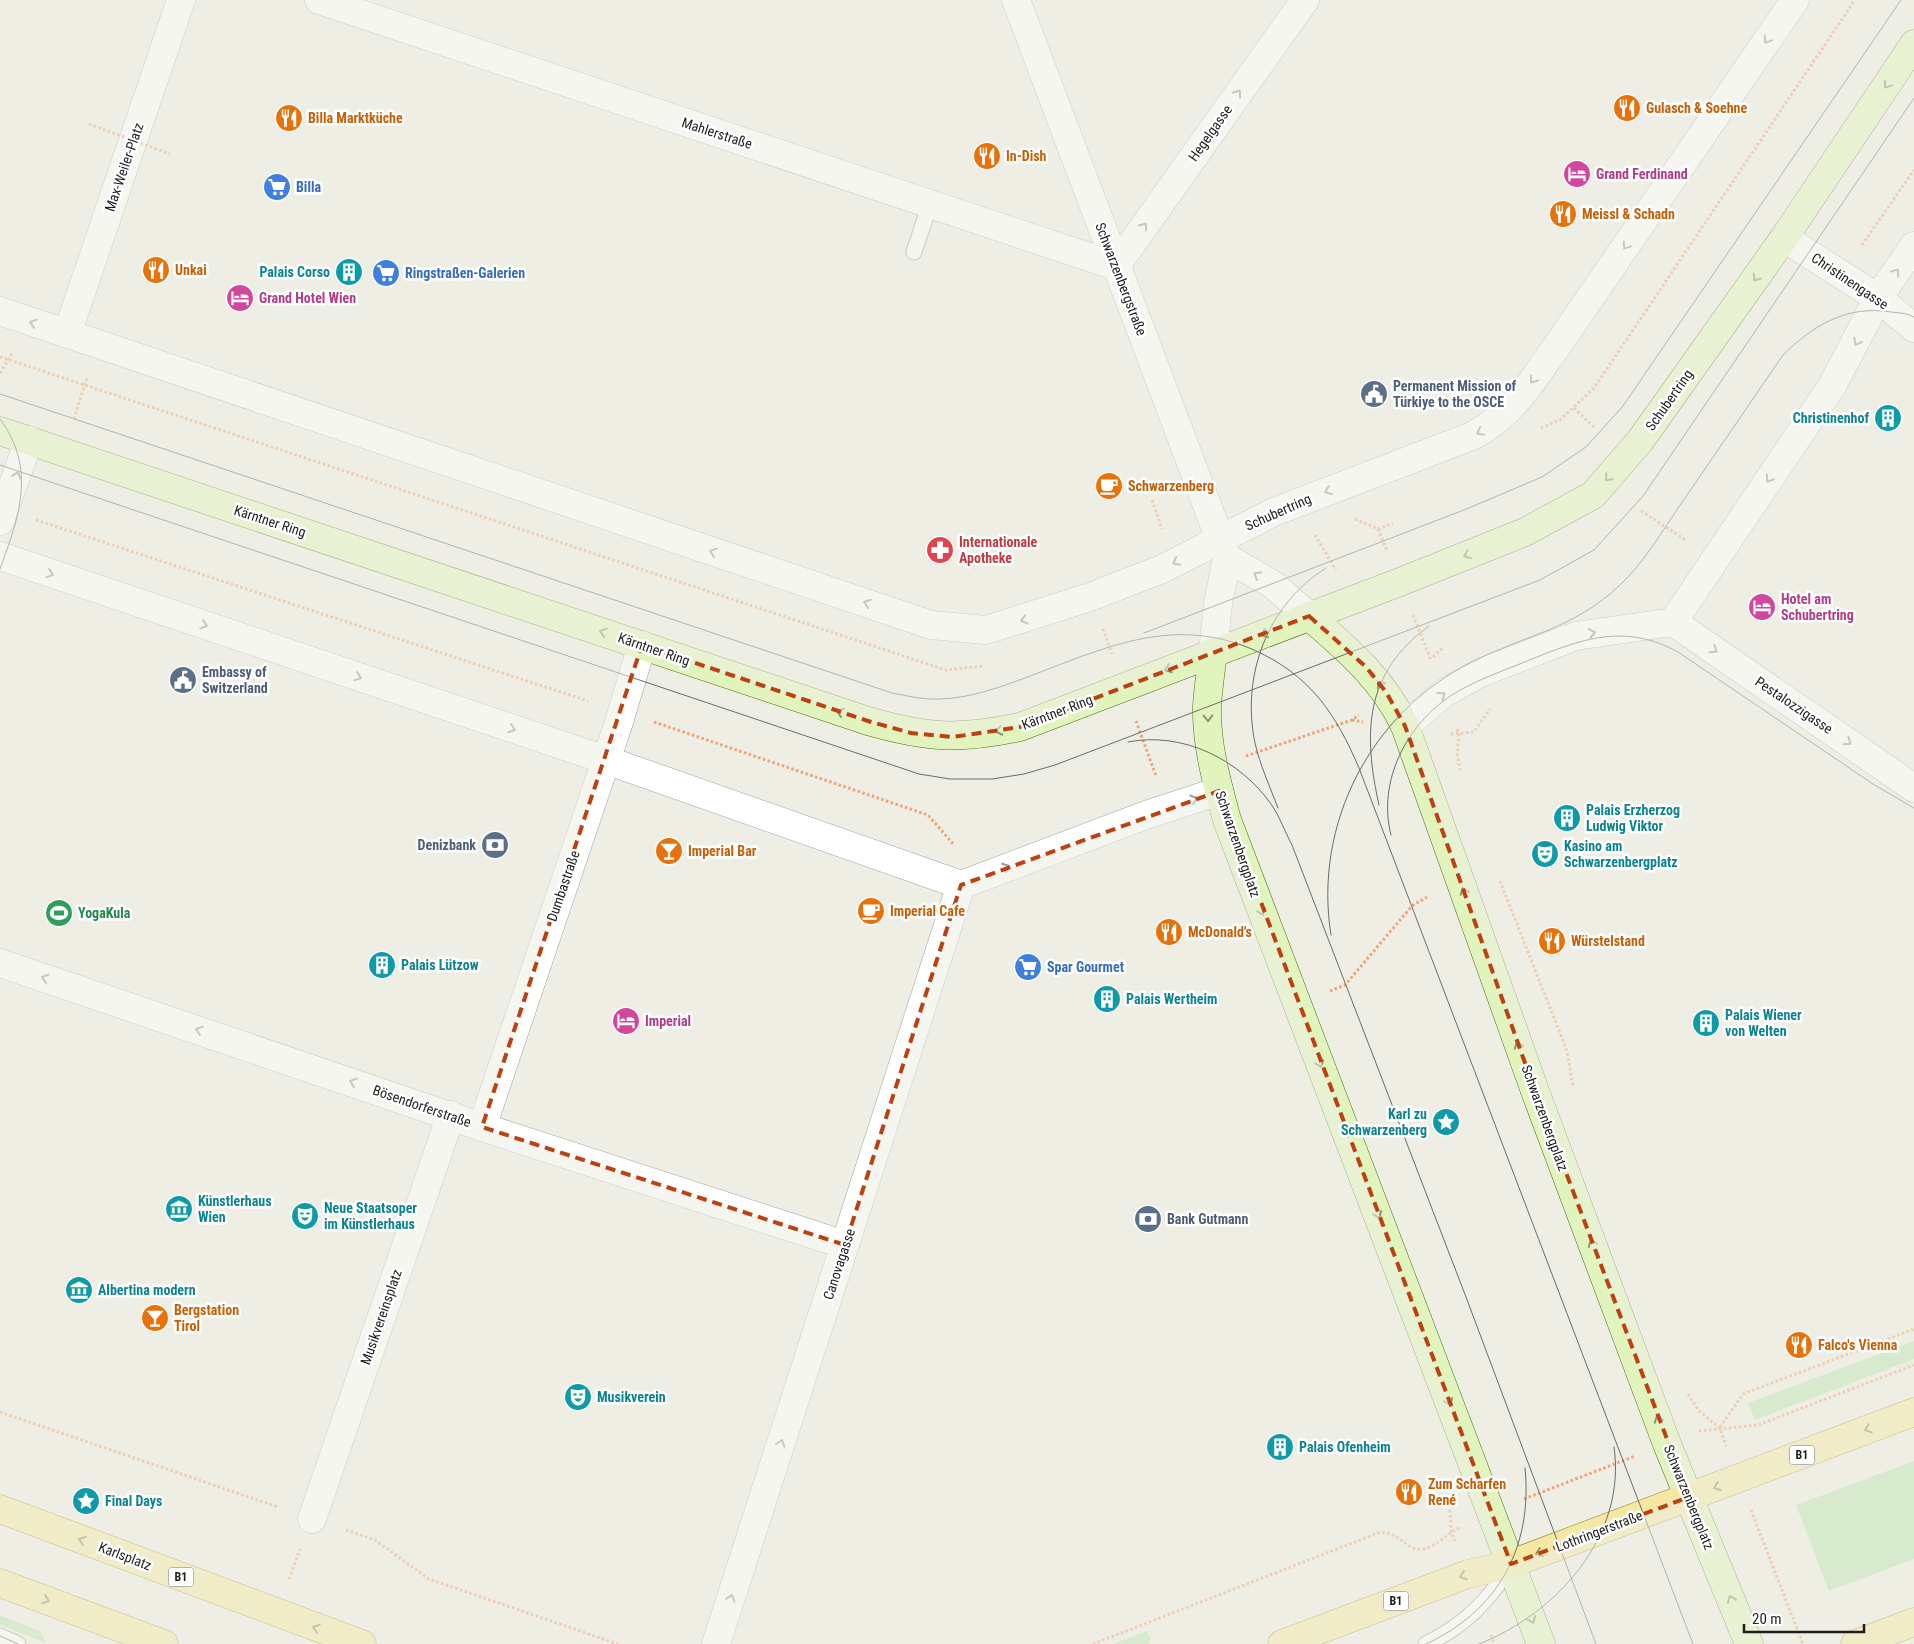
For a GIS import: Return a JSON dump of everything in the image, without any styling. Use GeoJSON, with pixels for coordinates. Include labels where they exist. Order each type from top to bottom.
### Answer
{"type":"FeatureCollection","features":[{"type":"Feature","properties":{"kind":"main road","name":"Schubertring"},"geometry":{"type":"LineString","coordinates":[[1309,616],[1525,532],[1593,495],[1640,441],[1784,238],[1914,44]]}},
{"type":"Feature","properties":{"kind":"main road","name":"Kärntner Ring"},"geometry":{"type":"LineString","coordinates":[[0,431],[868,721],[911,733],[953,737],[1020,727],[1309,616]]}},
{"type":"Feature","properties":{"kind":"main road","name":"Schwarzenbergplatz"},"geometry":{"type":"LineString","coordinates":[[1309,616],[1366,667],[1386,692],[1405,726],[1535,1090],[1667,1444],[1749,1644]]}},
{"type":"Feature","properties":{"kind":"main road","name":"Schwarzenbergplatz"},"geometry":{"type":"LineString","coordinates":[[1213,652],[1207,706],[1212,764],[1230,828],[1541,1644]]}},
{"type":"Feature","properties":{"kind":"main road","name":"Lothringerstraße"},"geometry":{"type":"LineString","coordinates":[[1282,1644],[1468,1574],[1511,1564],[1914,1412]]}},
{"type":"Feature","properties":{"kind":"main road","name":"Karlsplatz"},"geometry":{"type":"LineString","coordinates":[[0,1509],[362,1644]]}},
{"type":"Feature","properties":{"kind":"main road"},"geometry":{"type":"LineString","coordinates":[[0,1583],[164,1644]]}},
{"type":"Feature","properties":{"kind":"main road"},"geometry":{"type":"LineString","coordinates":[[1854,1644],[1914,1622]]}},
{"type":"Feature","properties":{"kind":"street","name":"Max-Weiler-Platz"},"geometry":{"type":"LineString","coordinates":[[67,334],[181,0]]}},
{"type":"Feature","properties":{"kind":"street","name":"Mahlerstraße"},"geometry":{"type":"LineString","coordinates":[[319,0],[1116,266]]}},
{"type":"Feature","properties":{"kind":"street","name":"Schwarzenbergstraße"},"geometry":{"type":"LineString","coordinates":[[1016,0],[1223,549]]}},
{"type":"Feature","properties":{"kind":"street","name":"Hegelgasse"},"geometry":{"type":"LineString","coordinates":[[1116,266],[1304,0]]}},
{"type":"Feature","properties":{"kind":"street","name":"Schubertring"},"geometry":{"type":"LineString","coordinates":[[1223,549],[1283,508],[1472,436],[1490,427],[1505,415],[1558,346],[1795,0]]}},
{"type":"Feature","properties":{"kind":"street","name":"Christinengasse"},"geometry":{"type":"LineString","coordinates":[[1784,238],[1878,298],[1914,328]]}},
{"type":"Feature","properties":{"kind":"street"},"geometry":{"type":"LineString","coordinates":[[1405,726],[1444,693],[1480,673],[1576,636],[1673,622],[1832,386],[1878,298],[1914,246]]}},
{"type":"Feature","properties":{"kind":"street"},"geometry":{"type":"LineString","coordinates":[[0,311],[931,625],[986,630],[1031,618],[1162,569],[1223,549]]}},
{"type":"Feature","properties":{"kind":"street"},"geometry":{"type":"LineString","coordinates":[[0,521],[29,440]]}},
{"type":"Feature","properties":{"kind":"street"},"geometry":{"type":"LineString","coordinates":[[1223,549],[1272,584],[1309,616]]}},
{"type":"Feature","properties":{"kind":"street"},"geometry":{"type":"LineString","coordinates":[[1213,652],[1223,549]]}},
{"type":"Feature","properties":{"kind":"street"},"geometry":{"type":"LineString","coordinates":[[0,556],[606,760],[961,884],[1146,815],[1219,791]]}},
{"type":"Feature","properties":{"kind":"street","name":"Pestalozzigasse"},"geometry":{"type":"LineString","coordinates":[[1673,622],[1914,788]]}},
{"type":"Feature","properties":{"kind":"street","name":"Dumbastraße"},"geometry":{"type":"LineString","coordinates":[[482,1126],[622,712],[642,645]]}},
{"type":"Feature","properties":{"kind":"street","name":"Canovagasse"},"geometry":{"type":"LineString","coordinates":[[716,1644],[961,884]]}},
{"type":"Feature","properties":{"kind":"street","name":"Bösendorferstraße"},"geometry":{"type":"LineString","coordinates":[[0,963],[482,1126],[845,1245]]}},
{"type":"Feature","properties":{"kind":"street","name":"Musikvereinsplatz"},"geometry":{"type":"LineString","coordinates":[[312,1518],[451,1115]]}},
{"type":"Feature","properties":{"kind":"lane"},"geometry":{"type":"LineString","coordinates":[[914,252],[930,204]]}},
{"type":"Feature","properties":{"kind":"lane"},"geometry":{"type":"LineString","coordinates":[[1426,1644],[1452,1630],[1471,1616],[1496,1588],[1511,1564]]}},
{"type":"Feature","properties":{"kind":"lane"},"geometry":{"type":"LineString","coordinates":[[0,1636],[18,1644]]}},
{"type":"Feature","properties":{"kind":"path"},"geometry":{"type":"LineString","coordinates":[[1560,420],[1594,388],[1855,0]]}},
{"type":"Feature","properties":{"kind":"path"},"geometry":{"type":"LineString","coordinates":[[89,124],[170,154]]}},
{"type":"Feature","properties":{"kind":"path"},"geometry":{"type":"LineString","coordinates":[[1840,275],[1914,170]]}},
{"type":"Feature","properties":{"kind":"path"},"geometry":{"type":"LineString","coordinates":[[1574,408],[1594,427]]}},
{"type":"Feature","properties":{"kind":"path"},"geometry":{"type":"LineString","coordinates":[[1152,500],[1164,532]]}},
{"type":"Feature","properties":{"kind":"path"},"geometry":{"type":"LineString","coordinates":[[1641,511],[1694,545]]}},
{"type":"Feature","properties":{"kind":"path"},"geometry":{"type":"LineString","coordinates":[[39,520],[928,815],[956,848]]}},
{"type":"Feature","properties":{"kind":"path"},"geometry":{"type":"LineString","coordinates":[[1378,529],[1392,523]]}},
{"type":"Feature","properties":{"kind":"path"},"geometry":{"type":"LineString","coordinates":[[1212,764],[1239,758],[1352,720]]}},
{"type":"Feature","properties":{"kind":"path"},"geometry":{"type":"LineString","coordinates":[[1436,812],[1464,788],[1457,753],[1458,734]]}},
{"type":"Feature","properties":{"kind":"path"},"geometry":{"type":"LineString","coordinates":[[1500,880],[1567,1051],[1574,1096]]}},
{"type":"Feature","properties":{"kind":"path"},"geometry":{"type":"LineString","coordinates":[[1324,993],[1345,984],[1412,906],[1428,898],[1425,890]]}},
{"type":"Feature","properties":{"kind":"path"},"geometry":{"type":"LineString","coordinates":[[1720,1428],[1743,1394],[1914,1329]]}},
{"type":"Feature","properties":{"kind":"path"},"geometry":{"type":"LineString","coordinates":[[1093,1644],[1378,1533],[1392,1533],[1413,1548],[1420,1550],[1441,1542],[1451,1531],[1516,1505],[1527,1496],[1697,1431],[1758,1425],[1914,1365]]}},
{"type":"Feature","properties":{"kind":"path"},"geometry":{"type":"LineString","coordinates":[[1683,1386],[1699,1410],[1720,1428],[1803,1644]]}},
{"type":"Feature","properties":{"kind":"highlighted area"},"geometry":{"type":"Polygon","coordinates":[[[1309,616],[1366,667],[1386,692],[1405,726],[1535,1091],[1689,1497],[1511,1564],[1219,791],[961,885],[845,1245],[482,1127],[642,645],[868,721],[911,733],[953,737],[1020,727],[1309,616]]]}},
{"type":"Feature","properties":{"kind":"green space"},"geometry":{"type":"Polygon","coordinates":[[[1914,1341],[1914,1359],[1755,1420],[1748,1403],[1914,1341]]]}},
{"type":"Feature","properties":{"kind":"green space"},"geometry":{"type":"Polygon","coordinates":[[[1914,1461],[1914,1559],[1829,1591],[1796,1505],[1914,1461]]]}},
{"type":"Feature","properties":{"kind":"green space"},"geometry":{"type":"Polygon","coordinates":[[[0,1615],[40,1631],[46,1643],[0,1625],[0,1615]]]}},
{"type":"Feature","properties":{"kind":"green space"},"geometry":{"type":"Polygon","coordinates":[[[1147,1631],[1151,1639],[1149,1644],[1113,1644],[1147,1631]]]}},
{"type":"Feature","properties":{"kind":"tram line"},"geometry":{"type":"LineString","coordinates":[[1144,633],[1464,510],[1542,477],[1586,447],[1623,406],[1901,0]]}},
{"type":"Feature","properties":{"kind":"tram line"},"geometry":{"type":"LineString","coordinates":[[0,465],[919,774],[950,779],[992,779],[1024,774],[1055,765],[1540,580],[1594,550],[1643,496],[1914,98]]}},
{"type":"Feature","properties":{"kind":"tram line"},"geometry":{"type":"LineString","coordinates":[[1331,935],[1328,893],[1331,853],[1341,813],[1357,776],[1378,741],[1405,710],[1436,684],[1472,662],[1567,622],[1603,600],[1620,585],[1637,567],[1652,546],[1783,355],[1795,344],[1819,326],[1845,315],[1875,311],[1906,314],[1914,317]]}},
{"type":"Feature","properties":{"kind":"tram line"},"geometry":{"type":"LineString","coordinates":[[0,394],[892,693],[916,698],[935,699],[973,695],[1110,647],[1166,635],[1194,635],[1224,640],[1254,650],[1291,671],[1319,698],[1341,730],[1359,768],[1693,1644]]}},
{"type":"Feature","properties":{"kind":"tram line"},"geometry":{"type":"LineString","coordinates":[[0,419],[11,438],[18,456],[21,475],[18,512],[0,569]]}},
{"type":"Feature","properties":{"kind":"tram line"},"geometry":{"type":"LineString","coordinates":[[1278,808],[1262,768],[1255,743],[1252,693],[1256,668],[1263,644],[1274,622],[1305,583],[1326,568]]}},
{"type":"Feature","properties":{"kind":"tram line"},"geometry":{"type":"LineString","coordinates":[[1379,805],[1371,753],[1371,729],[1374,706],[1380,684],[1392,664],[1408,644],[1429,626]]}},
{"type":"Feature","properties":{"kind":"tram line"},"geometry":{"type":"LineString","coordinates":[[1391,835],[1388,815],[1388,794],[1392,775],[1399,756],[1409,738],[1436,707],[1452,695],[1486,677],[1542,655],[1580,642],[1618,636],[1657,643],[1678,652],[1873,784],[1914,808]]}},
{"type":"Feature","properties":{"kind":"tram line"},"geometry":{"type":"LineString","coordinates":[[1128,742],[1169,741],[1189,745],[1208,752],[1227,762],[1243,774],[1258,788],[1277,814],[1292,845],[1466,1297],[1596,1644]]}},
{"type":"Feature","properties":{"kind":"tram line"},"geometry":{"type":"LineString","coordinates":[[1479,1644],[1507,1631],[1534,1613],[1559,1592],[1580,1568],[1597,1541],[1609,1511],[1615,1480],[1614,1447]]}},
{"type":"Feature","properties":{"kind":"tram line"},"geometry":{"type":"LineString","coordinates":[[1426,1644],[1451,1630],[1473,1614],[1491,1595],[1506,1573],[1516,1550],[1523,1524],[1526,1497],[1525,1468]]}},
{"type":"Feature","properties":{"kind":"tram line"},"geometry":{"type":"LineString","coordinates":[[0,1636],[18,1644]]}},
{"type":"Feature","properties":{"kind":"place","name":"Gulasch & Soehne"},"geometry":{"type":"Point","coordinates":[1627,108]}},
{"type":"Feature","properties":{"kind":"place","name":"Billa Marktküche"},"geometry":{"type":"Point","coordinates":[289,118]}},
{"type":"Feature","properties":{"kind":"place","name":"In-Dish"},"geometry":{"type":"Point","coordinates":[987,156]}},
{"type":"Feature","properties":{"kind":"place","name":"Grand Ferdinand"},"geometry":{"type":"Point","coordinates":[1577,174]}},
{"type":"Feature","properties":{"kind":"place","name":"Billa"},"geometry":{"type":"Point","coordinates":[277,187]}},
{"type":"Feature","properties":{"kind":"place","name":"Meissl & Schadn"},"geometry":{"type":"Point","coordinates":[1563,214]}},
{"type":"Feature","properties":{"kind":"place","name":"Unkai"},"geometry":{"type":"Point","coordinates":[156,270]}},
{"type":"Feature","properties":{"kind":"place","name":"Palais Corso"},"geometry":{"type":"Point","coordinates":[349,272]}},
{"type":"Feature","properties":{"kind":"place","name":"Ringstraßen-Galerien"},"geometry":{"type":"Point","coordinates":[386,273]}},
{"type":"Feature","properties":{"kind":"place","name":"Grand Hotel Wien"},"geometry":{"type":"Point","coordinates":[240,298]}},
{"type":"Feature","properties":{"kind":"place","name":"Permanent Mission of Türkiye to the OSCE"},"geometry":{"type":"Point","coordinates":[1374,394]}},
{"type":"Feature","properties":{"kind":"place","name":"Christinenhof"},"geometry":{"type":"Point","coordinates":[1888,418]}},
{"type":"Feature","properties":{"kind":"place","name":"Schwarzenberg"},"geometry":{"type":"Point","coordinates":[1109,486]}},
{"type":"Feature","properties":{"kind":"place","name":"Internationale Apotheke"},"geometry":{"type":"Point","coordinates":[940,550]}},
{"type":"Feature","properties":{"kind":"place","name":"Hotel am Schubertring"},"geometry":{"type":"Point","coordinates":[1762,607]}},
{"type":"Feature","properties":{"kind":"place","name":"Embassy of Switzerland"},"geometry":{"type":"Point","coordinates":[183,680]}},
{"type":"Feature","properties":{"kind":"place","name":"Palais Erzherzog Ludwig Viktor"},"geometry":{"type":"Point","coordinates":[1567,818]}},
{"type":"Feature","properties":{"kind":"place","name":"Denizbank"},"geometry":{"type":"Point","coordinates":[495,845]}},
{"type":"Feature","properties":{"kind":"place","name":"Imperial Bar"},"geometry":{"type":"Point","coordinates":[669,851]}},
{"type":"Feature","properties":{"kind":"place","name":"Kasino am Schwarzenbergplatz"},"geometry":{"type":"Point","coordinates":[1545,854]}},
{"type":"Feature","properties":{"kind":"place","name":"Imperial Cafe"},"geometry":{"type":"Point","coordinates":[871,911]}},
{"type":"Feature","properties":{"kind":"place","name":"YogaKula"},"geometry":{"type":"Point","coordinates":[59,913]}},
{"type":"Feature","properties":{"kind":"place","name":"McDonald's"},"geometry":{"type":"Point","coordinates":[1169,932]}},
{"type":"Feature","properties":{"kind":"place","name":"Würstelstand"},"geometry":{"type":"Point","coordinates":[1552,941]}},
{"type":"Feature","properties":{"kind":"place","name":"Palais Lützow"},"geometry":{"type":"Point","coordinates":[382,965]}},
{"type":"Feature","properties":{"kind":"place","name":"Spar Gourmet"},"geometry":{"type":"Point","coordinates":[1028,967]}},
{"type":"Feature","properties":{"kind":"place","name":"Palais Wertheim"},"geometry":{"type":"Point","coordinates":[1107,999]}},
{"type":"Feature","properties":{"kind":"place","name":"Imperial"},"geometry":{"type":"Point","coordinates":[626,1021]}},
{"type":"Feature","properties":{"kind":"place","name":"Palais Wiener von Welten"},"geometry":{"type":"Point","coordinates":[1706,1023]}},
{"type":"Feature","properties":{"kind":"place","name":"Karl zu Schwarzenberg"},"geometry":{"type":"Point","coordinates":[1446,1122]}},
{"type":"Feature","properties":{"kind":"place","name":"Künstlerhaus Wien"},"geometry":{"type":"Point","coordinates":[179,1209]}},
{"type":"Feature","properties":{"kind":"place","name":"Neue Staatsoper im Künstlerhaus"},"geometry":{"type":"Point","coordinates":[305,1216]}},
{"type":"Feature","properties":{"kind":"place","name":"Bank Gutmann"},"geometry":{"type":"Point","coordinates":[1148,1219]}},
{"type":"Feature","properties":{"kind":"place","name":"Albertina modern"},"geometry":{"type":"Point","coordinates":[79,1290]}},
{"type":"Feature","properties":{"kind":"place","name":"Bergstation Tirol"},"geometry":{"type":"Point","coordinates":[155,1318]}},
{"type":"Feature","properties":{"kind":"place","name":"Falco's Vienna"},"geometry":{"type":"Point","coordinates":[1799,1345]}},
{"type":"Feature","properties":{"kind":"place","name":"Musikverein"},"geometry":{"type":"Point","coordinates":[578,1397]}},
{"type":"Feature","properties":{"kind":"place","name":"Palais Ofenheim"},"geometry":{"type":"Point","coordinates":[1280,1447]}},
{"type":"Feature","properties":{"kind":"place","name":"Zum Scharfen René"},"geometry":{"type":"Point","coordinates":[1409,1492]}},
{"type":"Feature","properties":{"kind":"place","name":"Final Days"},"geometry":{"type":"Point","coordinates":[86,1501]}}]}
